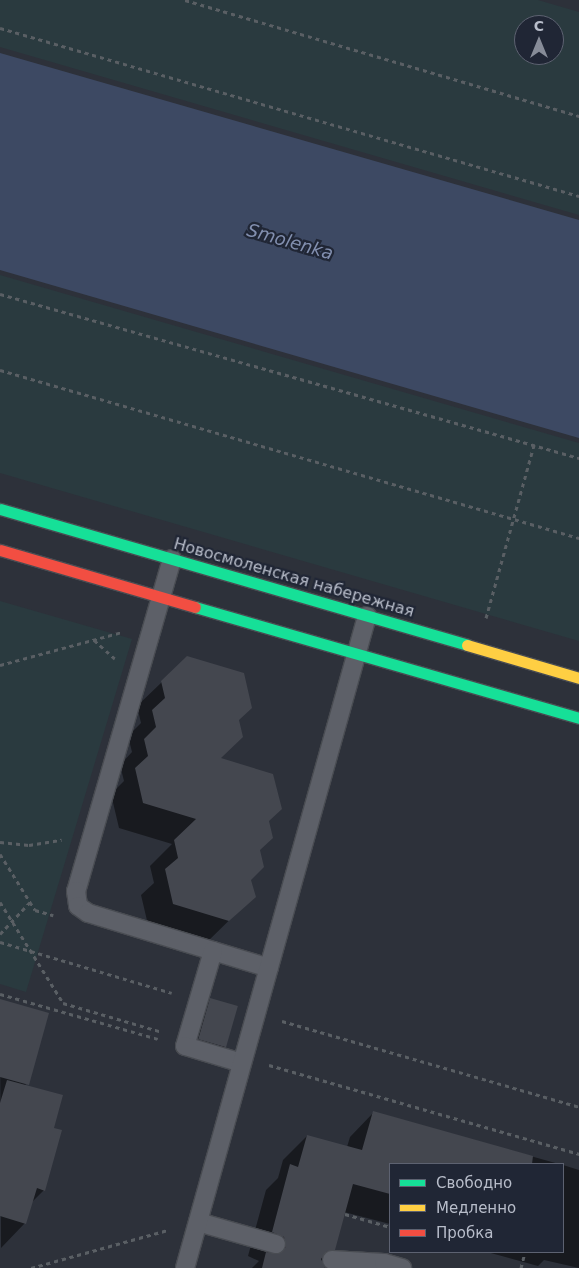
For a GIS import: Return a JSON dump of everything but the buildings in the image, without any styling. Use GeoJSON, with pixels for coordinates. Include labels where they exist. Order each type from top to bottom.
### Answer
{"type":"FeatureCollection","features":[{"type":"Feature","properties":{"kind":"street","name":"Новосмоленская набережная"},"geometry":{"type":"LineString","coordinates":[[0,509],[579,678]]}},
{"type":"Feature","properties":{"kind":"street"},"geometry":{"type":"LineString","coordinates":[[0,550],[579,718]]}},
{"type":"Feature","properties":{"kind":"lane"},"geometry":{"type":"LineString","coordinates":[[172,559],[76,891],[78,906],[88,913],[269,968]]}},
{"type":"Feature","properties":{"kind":"lane"},"geometry":{"type":"LineString","coordinates":[[185,1268],[367,616]]}},
{"type":"Feature","properties":{"kind":"lane"},"geometry":{"type":"LineString","coordinates":[[214,951],[186,1043],[242,1063]]}},
{"type":"Feature","properties":{"kind":"lane"},"geometry":{"type":"LineString","coordinates":[[198,1222],[276,1244]]}},
{"type":"Feature","properties":{"kind":"lane"},"geometry":{"type":"LineString","coordinates":[[332,1260],[402,1268]]}},
{"type":"Feature","properties":{"kind":"path"},"geometry":{"type":"LineString","coordinates":[[185,0],[579,116]]}},
{"type":"Feature","properties":{"kind":"path"},"geometry":{"type":"LineString","coordinates":[[0,28],[579,196]]}},
{"type":"Feature","properties":{"kind":"path"},"geometry":{"type":"LineString","coordinates":[[0,294],[579,458]]}},
{"type":"Feature","properties":{"kind":"path"},"geometry":{"type":"LineString","coordinates":[[0,370],[579,538]]}},
{"type":"Feature","properties":{"kind":"path"},"geometry":{"type":"LineString","coordinates":[[485,622],[534,445]]}},
{"type":"Feature","properties":{"kind":"path"},"geometry":{"type":"LineString","coordinates":[[0,665],[127,631]]}},
{"type":"Feature","properties":{"kind":"path"},"geometry":{"type":"LineString","coordinates":[[0,842],[29,845],[63,840],[94,830]]}},
{"type":"Feature","properties":{"kind":"path"},"geometry":{"type":"LineString","coordinates":[[0,854],[35,910],[66,919],[88,913]]}},
{"type":"Feature","properties":{"kind":"path"},"geometry":{"type":"LineString","coordinates":[[0,902],[69,1013]]}},
{"type":"Feature","properties":{"kind":"path"},"geometry":{"type":"LineString","coordinates":[[0,934],[30,902]]}},
{"type":"Feature","properties":{"kind":"path"},"geometry":{"type":"LineString","coordinates":[[0,942],[199,1001]]}},
{"type":"Feature","properties":{"kind":"path"},"geometry":{"type":"LineString","coordinates":[[0,994],[186,1043]]}},
{"type":"Feature","properties":{"kind":"path"},"geometry":{"type":"LineString","coordinates":[[63,1003],[186,1043]]}},
{"type":"Feature","properties":{"kind":"path"},"geometry":{"type":"LineString","coordinates":[[256,1013],[579,1108]]}},
{"type":"Feature","properties":{"kind":"path"},"geometry":{"type":"LineString","coordinates":[[262,1063],[579,1154]]}},
{"type":"Feature","properties":{"kind":"path"},"geometry":{"type":"LineString","coordinates":[[345,1214],[389,1227]]}},
{"type":"Feature","properties":{"kind":"path"},"geometry":{"type":"LineString","coordinates":[[31,1268],[198,1222]]}},
{"type":"Feature","properties":{"kind":"path"},"geometry":{"type":"LineString","coordinates":[[521,1268],[526,1253]]}},
{"type":"Feature","properties":{"kind":"shaded area"},"geometry":{"type":"Polygon","coordinates":[[[0,0],[538,0],[579,12],[579,215],[0,47],[0,0]]]}},
{"type":"Feature","properties":{"kind":"shaded area"},"geometry":{"type":"Polygon","coordinates":[[[0,275],[579,443],[579,641],[0,473],[0,275]]]}},
{"type":"Feature","properties":{"kind":"shaded area"},"geometry":{"type":"Polygon","coordinates":[[[0,601],[132,639],[26,992],[0,984],[0,601]]]}},
{"type":"Feature","properties":{"kind":"water","name":"Smolenka"},"geometry":{"type":"Polygon","coordinates":[[[0,53],[579,220],[579,438],[0,270],[0,53]]]}},
{"type":"Feature","properties":{"kind":"traffic: fast"},"geometry":{"type":"LineString","coordinates":[[0,509],[467,645]]}},
{"type":"Feature","properties":{"kind":"traffic: fast"},"geometry":{"type":"LineString","coordinates":[[195,607],[579,718]]}},
{"type":"Feature","properties":{"kind":"traffic: slow"},"geometry":{"type":"LineString","coordinates":[[467,645],[579,678]]}},
{"type":"Feature","properties":{"kind":"traffic: jam"},"geometry":{"type":"LineString","coordinates":[[0,550],[195,607]]}}]}
